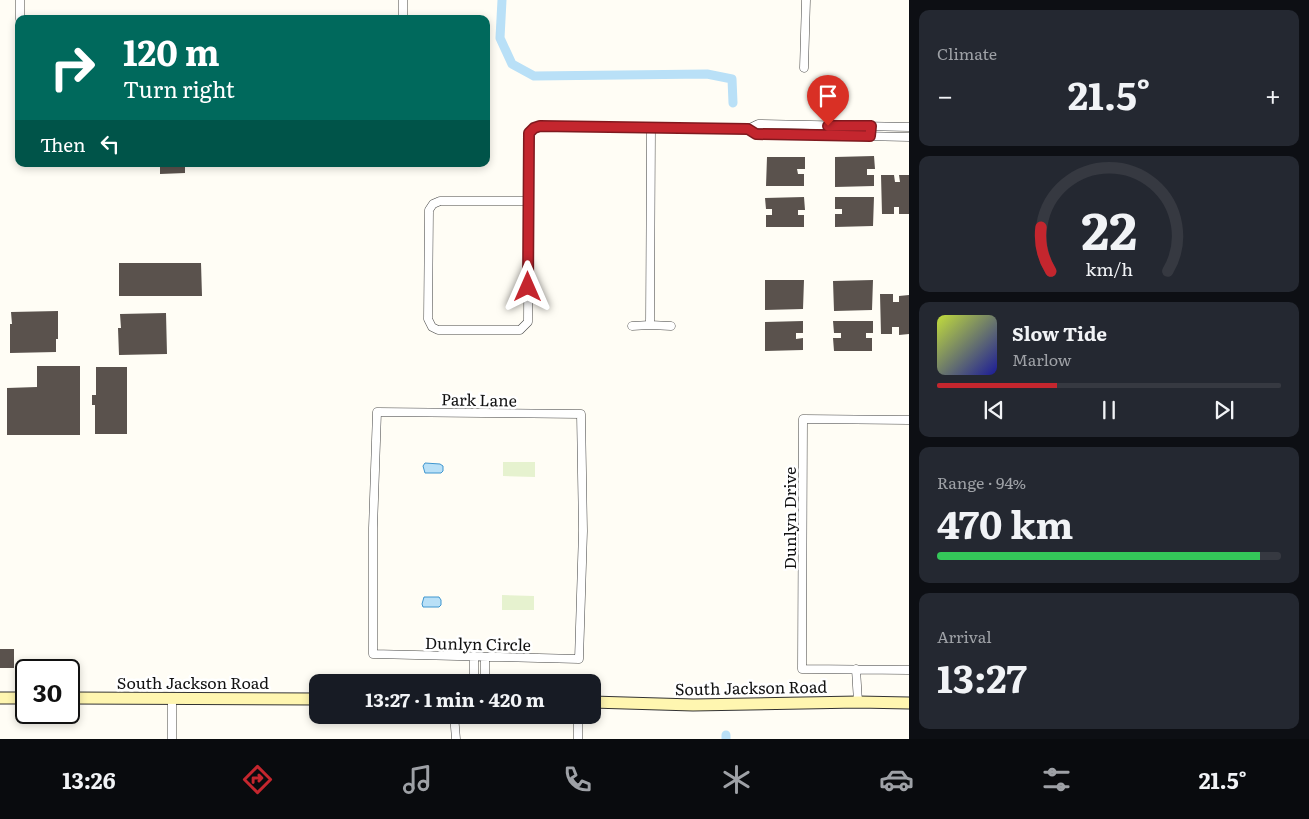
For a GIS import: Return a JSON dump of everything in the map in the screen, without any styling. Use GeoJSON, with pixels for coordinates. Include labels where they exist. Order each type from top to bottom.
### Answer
{"type":"FeatureCollection","features":[{"type":"Feature","properties":{"kind":"main road"},"geometry":{"type":"LineString","coordinates":[[0,698],[15,698]]}},
{"type":"Feature","properties":{"kind":"main road","name":"South Jackson Road"},"geometry":{"type":"LineString","coordinates":[[80,698],[309,699]]}},
{"type":"Feature","properties":{"kind":"main road","name":"South Jackson Road"},"geometry":{"type":"LineString","coordinates":[[601,702],[693,705],[909,703]]}},
{"type":"Feature","properties":{"kind":"street"},"geometry":{"type":"LineString","coordinates":[[20,0],[20,15]]}},
{"type":"Feature","properties":{"kind":"street"},"geometry":{"type":"LineString","coordinates":[[403,0],[403,15]]}},
{"type":"Feature","properties":{"kind":"street"},"geometry":{"type":"LineString","coordinates":[[804,68],[806,0]]}},
{"type":"Feature","properties":{"kind":"street"},"geometry":{"type":"LineString","coordinates":[[528,201],[440,201],[433,204],[429,210],[428,320],[432,327],[438,330],[520,330],[528,322],[529,133],[534,128],[540,126],[748,129],[758,124],[909,127]]}},
{"type":"Feature","properties":{"kind":"street"},"geometry":{"type":"LineString","coordinates":[[870,136],[871,126]]}},
{"type":"Feature","properties":{"kind":"street"},"geometry":{"type":"LineString","coordinates":[[650,325],[651,128]]}},
{"type":"Feature","properties":{"kind":"street"},"geometry":{"type":"LineString","coordinates":[[748,129],[756,134],[909,137]]}},
{"type":"Feature","properties":{"kind":"street"},"geometry":{"type":"LineString","coordinates":[[632,326],[671,326]]}},
{"type":"Feature","properties":{"kind":"street","name":"Park Lane"},"geometry":{"type":"LineString","coordinates":[[377,412],[581,414]]}},
{"type":"Feature","properties":{"kind":"street","name":"Dunlyn Circle"},"geometry":{"type":"LineString","coordinates":[[377,412],[373,528],[373,654],[579,659],[583,531],[581,414]]}},
{"type":"Feature","properties":{"kind":"street","name":"Dunlyn Drive"},"geometry":{"type":"LineString","coordinates":[[909,420],[803,419],[802,669],[909,670]]}},
{"type":"Feature","properties":{"kind":"street"},"geometry":{"type":"LineString","coordinates":[[474,656],[474,674]]}},
{"type":"Feature","properties":{"kind":"street"},"geometry":{"type":"LineString","coordinates":[[485,657],[486,674]]}},
{"type":"Feature","properties":{"kind":"street"},"geometry":{"type":"LineString","coordinates":[[856,669],[858,702]]}},
{"type":"Feature","properties":{"kind":"street"},"geometry":{"type":"LineString","coordinates":[[172,698],[172,739]]}},
{"type":"Feature","properties":{"kind":"street"},"geometry":{"type":"LineString","coordinates":[[455,724],[456,739]]}},
{"type":"Feature","properties":{"kind":"street"},"geometry":{"type":"LineString","coordinates":[[578,724],[578,739]]}},
{"type":"Feature","properties":{"kind":"green space"},"geometry":{"type":"Polygon","coordinates":[[[503,462],[535,462],[535,477],[503,476],[503,462]]]}},
{"type":"Feature","properties":{"kind":"green space"},"geometry":{"type":"Polygon","coordinates":[[[502,595],[534,596],[534,610],[502,610],[502,595]]]}},
{"type":"Feature","properties":{"kind":"water"},"geometry":{"type":"Polygon","coordinates":[[[425,463],[440,464],[443,466],[443,471],[441,473],[425,473],[423,466],[425,463]]]}},
{"type":"Feature","properties":{"kind":"water"},"geometry":{"type":"Polygon","coordinates":[[[424,597],[439,597],[441,605],[439,607],[423,607],[424,597]]]}},
{"type":"Feature","properties":{"kind":"building"},"geometry":{"type":"Polygon","coordinates":[[[874,156],[875,169],[867,169],[867,175],[874,175],[874,186],[835,187],[835,157],[874,156]]]}},
{"type":"Feature","properties":{"kind":"building"},"geometry":{"type":"Polygon","coordinates":[[[767,157],[805,157],[805,169],[797,169],[798,174],[804,174],[804,186],[766,186],[767,157]]]}},
{"type":"Feature","properties":{"kind":"building"},"geometry":{"type":"Polygon","coordinates":[[[160,167],[185,167],[185,173],[160,174],[160,167]]]}},
{"type":"Feature","properties":{"kind":"building"},"geometry":{"type":"Polygon","coordinates":[[[881,175],[894,175],[895,182],[900,182],[899,175],[909,175],[909,214],[899,214],[899,207],[894,207],[894,214],[882,214],[881,175]]]}},
{"type":"Feature","properties":{"kind":"building"},"geometry":{"type":"Polygon","coordinates":[[[804,197],[805,210],[798,210],[798,215],[804,215],[804,227],[766,227],[766,215],[772,215],[772,209],[766,209],[765,198],[804,197]]]}},
{"type":"Feature","properties":{"kind":"building"},"geometry":{"type":"Polygon","coordinates":[[[835,197],[874,197],[873,226],[835,227],[835,214],[842,214],[842,209],[835,209],[835,197]]]}},
{"type":"Feature","properties":{"kind":"building"},"geometry":{"type":"Polygon","coordinates":[[[119,263],[201,263],[202,296],[119,296],[119,263]]]}},
{"type":"Feature","properties":{"kind":"building"},"geometry":{"type":"Polygon","coordinates":[[[765,280],[804,280],[803,309],[765,310],[765,280]]]}},
{"type":"Feature","properties":{"kind":"building"},"geometry":{"type":"Polygon","coordinates":[[[873,280],[872,310],[834,311],[833,281],[873,280]]]}},
{"type":"Feature","properties":{"kind":"building"},"geometry":{"type":"Polygon","coordinates":[[[880,294],[893,294],[893,302],[899,302],[899,296],[909,295],[909,334],[899,335],[899,327],[892,327],[892,334],[881,334],[880,294]]]}},
{"type":"Feature","properties":{"kind":"building"},"geometry":{"type":"Polygon","coordinates":[[[58,311],[56,352],[10,353],[11,312],[58,311]]]}},
{"type":"Feature","properties":{"kind":"building"},"geometry":{"type":"Polygon","coordinates":[[[166,313],[167,354],[119,355],[118,328],[121,328],[120,314],[166,313]]]}},
{"type":"Feature","properties":{"kind":"building"},"geometry":{"type":"Polygon","coordinates":[[[803,321],[803,333],[796,333],[796,339],[803,338],[803,350],[765,351],[765,322],[803,321]]]}},
{"type":"Feature","properties":{"kind":"building"},"geometry":{"type":"Polygon","coordinates":[[[833,321],[873,321],[873,333],[866,333],[866,338],[872,338],[872,351],[834,351],[833,338],[841,338],[841,333],[834,333],[833,321]]]}},
{"type":"Feature","properties":{"kind":"building"},"geometry":{"type":"Polygon","coordinates":[[[37,366],[80,366],[80,435],[7,435],[7,388],[37,387],[37,366]]]}},
{"type":"Feature","properties":{"kind":"building"},"geometry":{"type":"Polygon","coordinates":[[[96,367],[127,367],[127,434],[95,434],[95,405],[92,405],[92,395],[96,395],[96,367]]]}},
{"type":"Feature","properties":{"kind":"building"},"geometry":{"type":"Polygon","coordinates":[[[0,649],[14,649],[14,668],[0,668],[0,649]]]}},
{"type":"Feature","properties":{"kind":"waterway"},"geometry":{"type":"LineString","coordinates":[[502,0],[500,38],[512,64],[534,76],[707,74],[732,79],[733,103]]}},
{"type":"Feature","properties":{"kind":"route"},"geometry":{"type":"LineString","coordinates":[[528,287],[529,133],[534,128],[540,126],[748,129],[756,134],[870,136],[871,126],[828,126]]}}]}
